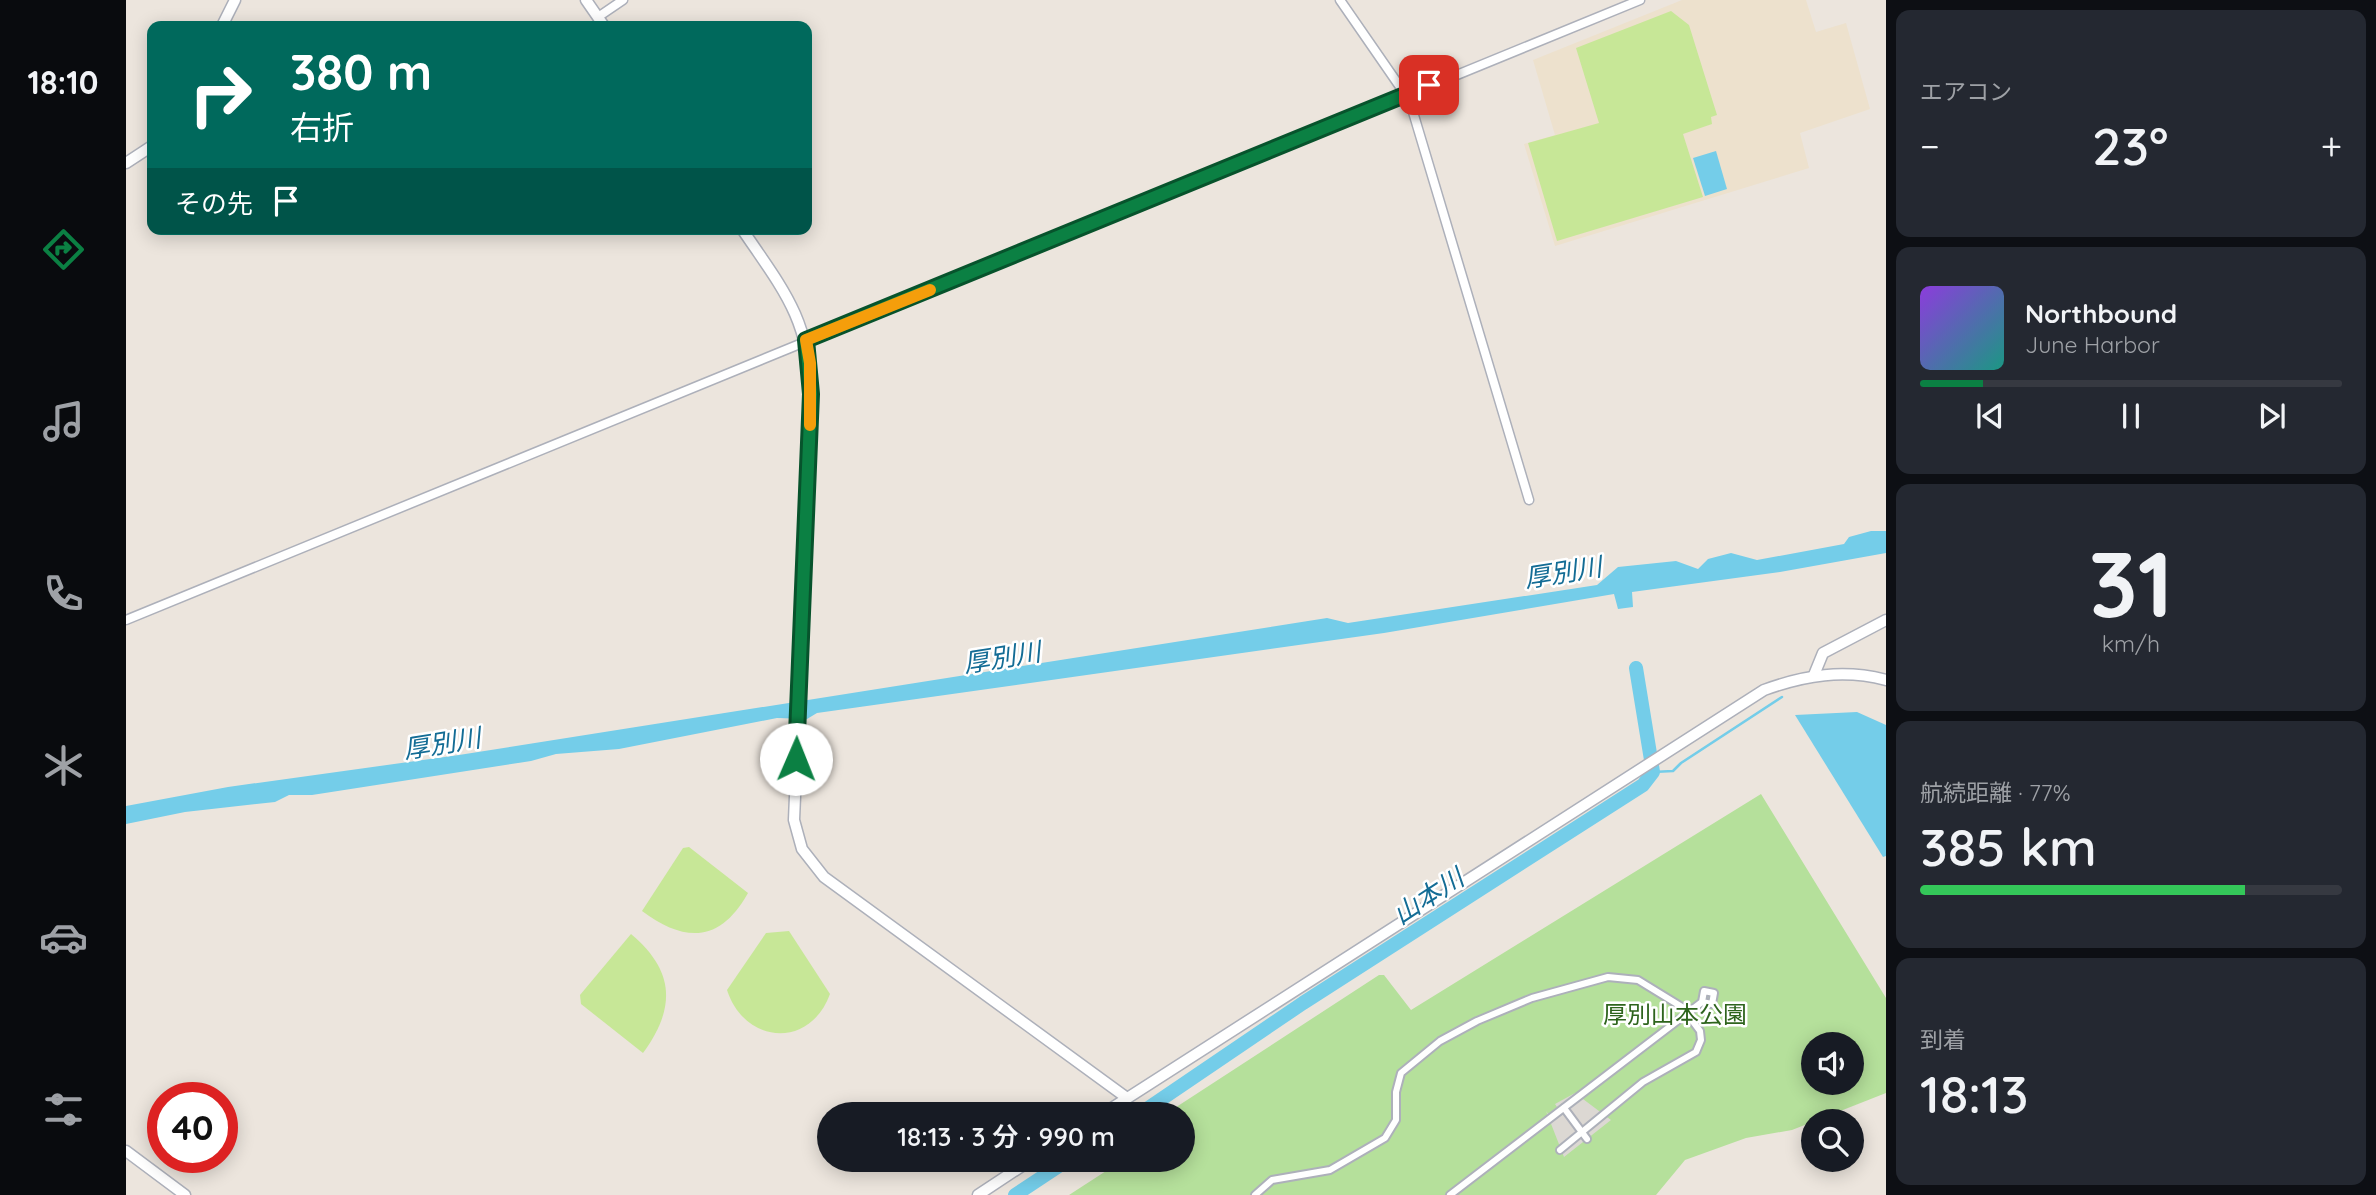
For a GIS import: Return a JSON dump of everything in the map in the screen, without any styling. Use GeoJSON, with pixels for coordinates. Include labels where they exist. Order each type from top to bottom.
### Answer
{"type":"FeatureCollection","features":[{"type":"Feature","properties":{"kind":"street"},"geometry":{"type":"LineString","coordinates":[[224,21],[235,0]]}},
{"type":"Feature","properties":{"kind":"street"},"geometry":{"type":"LineString","coordinates":[[586,0],[600,21]]}},
{"type":"Feature","properties":{"kind":"street"},"geometry":{"type":"LineString","coordinates":[[602,21],[623,0]]}},
{"type":"Feature","properties":{"kind":"street"},"geometry":{"type":"LineString","coordinates":[[1340,0],[1405,94],[1413,112],[1529,500]]}},
{"type":"Feature","properties":{"kind":"street"},"geometry":{"type":"LineString","coordinates":[[126,620],[1640,0]]}},
{"type":"Feature","properties":{"kind":"street"},"geometry":{"type":"LineString","coordinates":[[126,163],[147,149]]}},
{"type":"Feature","properties":{"kind":"street"},"geometry":{"type":"LineString","coordinates":[[746,235],[787,295],[806,340],[811,394],[794,820],[802,849],[811,864],[824,877],[1127,1098]]}},
{"type":"Feature","properties":{"kind":"street"},"geometry":{"type":"LineString","coordinates":[[1814,675],[1823,653],[1886,620]]}},
{"type":"Feature","properties":{"kind":"street"},"geometry":{"type":"LineString","coordinates":[[1121,1102],[1764,690],[1814,675],[1863,674],[1886,680]]}},
{"type":"Feature","properties":{"kind":"street"},"geometry":{"type":"LineString","coordinates":[[1255,1195],[1272,1180],[1327,1172],[1385,1138],[1396,1120],[1396,1092],[1401,1073],[1440,1041],[1477,1021],[1532,999],[1608,977],[1638,980],[1687,1013],[1700,1031],[1702,1040],[1696,1052],[1643,1082],[1560,1150]]}},
{"type":"Feature","properties":{"kind":"street"},"geometry":{"type":"LineString","coordinates":[[1450,1195],[1702,1002]]}},
{"type":"Feature","properties":{"kind":"street"},"geometry":{"type":"LineString","coordinates":[[1564,1108],[1587,1139]]}},
{"type":"Feature","properties":{"kind":"street"},"geometry":{"type":"LineString","coordinates":[[126,1151],[185,1195]]}},
{"type":"Feature","properties":{"kind":"street"},"geometry":{"type":"LineString","coordinates":[[978,1195],[1013,1172]]}},
{"type":"Feature","properties":{"kind":"shaded area"},"geometry":{"type":"Polygon","coordinates":[[[1682,0],[1806,0],[1816,32],[1846,23],[1870,109],[1800,133],[1809,168],[1555,246],[1524,144],[1555,135],[1533,60],[1682,0]]]}},
{"type":"Feature","properties":{"kind":"shaded area"},"geometry":{"type":"Polygon","coordinates":[[[1575,1093],[1611,1120],[1564,1157],[1546,1111],[1548,1114],[1557,1107],[1555,1104],[1575,1093]]]}},
{"type":"Feature","properties":{"kind":"green space"},"geometry":{"type":"Polygon","coordinates":[[[1671,11],[1689,25],[1717,115],[1711,117],[1712,124],[1683,134],[1703,197],[1557,241],[1528,143],[1599,123],[1576,48],[1671,11]]]}},
{"type":"Feature","properties":{"kind":"green space","name":"厚別山本公園"},"geometry":{"type":"Polygon","coordinates":[[[1761,794],[1886,998],[1886,1093],[1845,1109],[1801,1109],[1801,1126],[1746,1138],[1685,1160],[1656,1195],[1069,1195],[1104,1172],[1195,1172],[1195,1102],[1184,1102],[1379,975],[1384,975],[1411,1010],[1761,794]]]}},
{"type":"Feature","properties":{"kind":"green space"},"geometry":{"type":"Polygon","coordinates":[[[689,847],[748,893],[726,921],[701,933],[673,929],[642,911],[683,848],[689,847]]]}},
{"type":"Feature","properties":{"kind":"green space"},"geometry":{"type":"Polygon","coordinates":[[[789,931],[830,994],[821,1012],[808,1024],[793,1031],[778,1033],[762,1030],[748,1022],[736,1008],[727,990],[766,933],[789,931]]]}},
{"type":"Feature","properties":{"kind":"green space"},"geometry":{"type":"Polygon","coordinates":[[[631,934],[656,962],[666,990],[661,1021],[643,1053],[581,1004],[580,995],[631,934]]]}},
{"type":"Feature","properties":{"kind":"water"},"geometry":{"type":"Polygon","coordinates":[[[1716,151],[1727,189],[1705,196],[1693,158],[1716,151]]]}},
{"type":"Feature","properties":{"kind":"water"},"geometry":{"type":"Polygon","coordinates":[[[1871,531],[1886,531],[1886,553],[1780,572],[1632,592],[1633,607],[1618,609],[1614,594],[1384,633],[817,713],[807,719],[777,718],[619,749],[556,754],[531,761],[312,795],[289,795],[275,802],[185,812],[126,824],[126,806],[228,787],[459,755],[1327,618],[1348,623],[1597,585],[1618,567],[1676,561],[1698,569],[1708,559],[1731,553],[1757,560],[1844,544],[1849,537],[1871,531]]]}},
{"type":"Feature","properties":{"kind":"water"},"geometry":{"type":"Polygon","coordinates":[[[1857,712],[1886,725],[1886,856],[1883,857],[1795,715],[1857,712]]]}},
{"type":"Feature","properties":{"kind":"waterway","name":"山本川"},"geometry":{"type":"LineString","coordinates":[[1157,1102],[1303,1003],[1643,785],[1653,772],[1636,668]]}},
{"type":"Feature","properties":{"kind":"waterway"},"geometry":{"type":"LineString","coordinates":[[1653,772],[1673,771],[1681,763],[1782,697]]}},
{"type":"Feature","properties":{"kind":"waterway","name":"山本川"},"geometry":{"type":"LineString","coordinates":[[1015,1195],[1050,1172]]}},
{"type":"Feature","properties":{"kind":"slow traffic"},"geometry":{"type":"LineString","coordinates":[[810,425],[810,363],[806,340],[930,290]]}},
{"type":"Feature","properties":{"kind":"route"},"geometry":{"type":"LineString","coordinates":[[796,759],[811,394],[806,340],[1429,85]]}},
{"type":"Feature","properties":{"kind":"water label","name":"厚別川"},"geometry":{"type":"Point","coordinates":[1563,572]}},
{"type":"Feature","properties":{"kind":"water label","name":"厚別川"},"geometry":{"type":"Point","coordinates":[1002,657]}},
{"type":"Feature","properties":{"kind":"water label","name":"厚別川"},"geometry":{"type":"Point","coordinates":[442,743]}}]}
